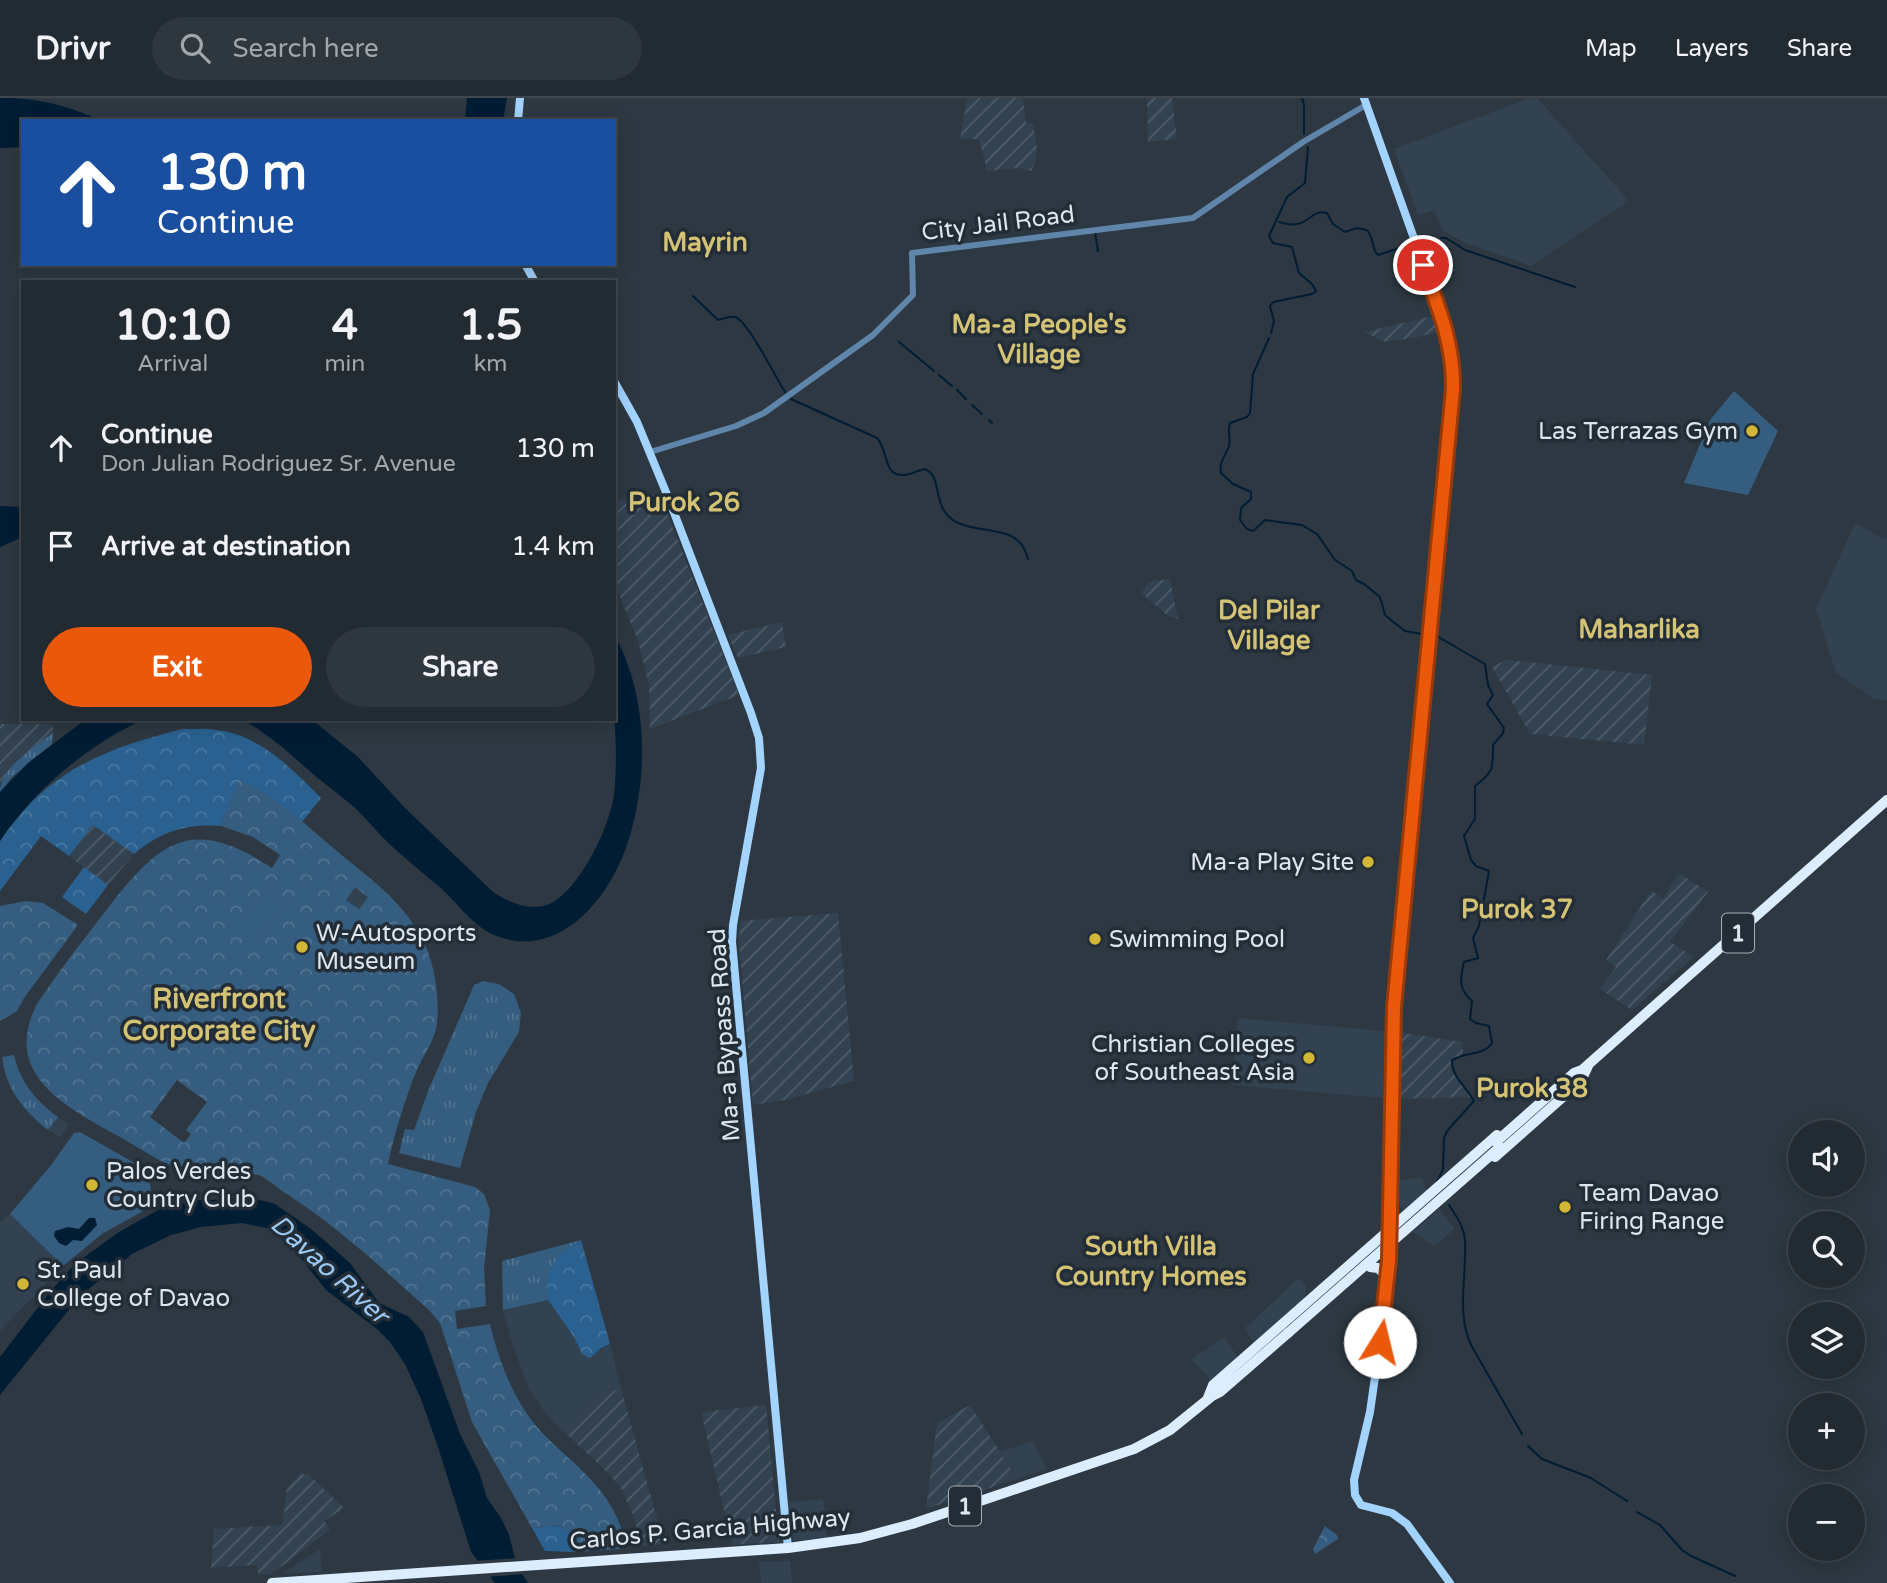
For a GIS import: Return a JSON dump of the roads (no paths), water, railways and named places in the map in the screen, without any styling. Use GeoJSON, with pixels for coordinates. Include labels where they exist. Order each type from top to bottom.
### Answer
{"type":"FeatureCollection","features":[{"type":"Feature","properties":{"kind":"highway","name":"Carlos P. Garcia Highway"},"geometry":{"type":"LineString","coordinates":[[272,1583],[389,1579],[463,1570],[788,1549],[835,1543],[883,1533],[1139,1447],[1164,1434],[1220,1392],[1498,1144],[1578,1078],[1585,1068],[1887,800]]}},
{"type":"Feature","properties":{"kind":"highway","name":"Carlos P. Garcia Highway"},"geometry":{"type":"LineString","coordinates":[[1210,1398],[1213,1385],[1353,1261],[1571,1070],[1585,1068]]}},
{"type":"Feature","properties":{"kind":"highway","name":"Carlos P. Garcia Highway"},"geometry":{"type":"LineString","coordinates":[[1210,1398],[1224,1396],[1348,1287],[1581,1081],[1585,1068]]}},
{"type":"Feature","properties":{"kind":"highway"},"geometry":{"type":"LineString","coordinates":[[1484,1146],[1495,1157]]}},
{"type":"Feature","properties":{"kind":"highway"},"geometry":{"type":"LineString","coordinates":[[1463,1165],[1473,1177]]}},
{"type":"Feature","properties":{"kind":"highway"},"geometry":{"type":"LineString","coordinates":[[1442,1183],[1452,1195]]}},
{"type":"Feature","properties":{"kind":"highway"},"geometry":{"type":"LineString","coordinates":[[1424,1199],[1434,1211]]}},
{"type":"Feature","properties":{"kind":"highway"},"geometry":{"type":"LineString","coordinates":[[1406,1215],[1416,1227]]}},
{"type":"Feature","properties":{"kind":"highway"},"geometry":{"type":"LineString","coordinates":[[1366,1250],[1370,1267]]}},
{"type":"Feature","properties":{"kind":"highway"},"geometry":{"type":"LineString","coordinates":[[1353,1261],[1378,1268],[1388,1277]]}},
{"type":"Feature","properties":{"kind":"highway"},"geometry":{"type":"LineString","coordinates":[[1338,1275],[1348,1287]]}},
{"type":"Feature","properties":{"kind":"highway"},"geometry":{"type":"LineString","coordinates":[[1319,1292],[1329,1303]]}},
{"type":"Feature","properties":{"kind":"highway"},"geometry":{"type":"LineString","coordinates":[[1291,1317],[1301,1328]]}},
{"type":"Feature","properties":{"kind":"main road"},"geometry":{"type":"LineString","coordinates":[[518,119],[520,98]]}},
{"type":"Feature","properties":{"kind":"main road"},"geometry":{"type":"LineString","coordinates":[[1365,102],[1448,334],[1454,372],[1394,1007],[1388,1277],[1370,1412],[1355,1474],[1354,1495],[1364,1507],[1392,1513],[1407,1524],[1450,1583]]}},
{"type":"Feature","properties":{"kind":"main road","name":"Ma-a Bypass Road"},"geometry":{"type":"LineString","coordinates":[[616,384],[628,403],[650,452],[747,702],[761,745],[761,768],[732,942],[788,1549]]}},
{"type":"Feature","properties":{"kind":"street","name":"City Jail Road"},"geometry":{"type":"LineString","coordinates":[[650,452],[755,418],[873,335],[913,295],[912,253],[1193,218],[1365,102]]}},
{"type":"Feature","properties":{"kind":"water"},"geometry":{"type":"Polygon","coordinates":[[[0,98],[27,99],[52,104],[97,119],[21,119],[21,147],[0,148],[0,98]]]}},
{"type":"Feature","properties":{"kind":"water"},"geometry":{"type":"Polygon","coordinates":[[[467,98],[507,98],[503,119],[465,119],[467,98]]]}},
{"type":"Feature","properties":{"kind":"water"},"geometry":{"type":"Polygon","coordinates":[[[0,506],[21,507],[21,538],[0,547],[0,506]]]}},
{"type":"Feature","properties":{"kind":"water"},"geometry":{"type":"Polygon","coordinates":[[[616,638],[633,681],[642,733],[640,785],[630,835],[611,880],[597,901],[580,918],[560,932],[539,940],[515,941],[483,929],[390,844],[354,807],[270,738],[244,721],[313,721],[357,756],[406,809],[492,891],[504,899],[532,907],[547,905],[559,898],[581,873],[600,840],[612,807],[616,744],[616,638]]]}},
{"type":"Feature","properties":{"kind":"water"},"geometry":{"type":"Polygon","coordinates":[[[83,721],[140,721],[103,742],[64,770],[30,803],[0,841],[0,792],[28,763],[83,721]]]}},
{"type":"Feature","properties":{"kind":"water","name":"Davao River"},"geometry":{"type":"Polygon","coordinates":[[[256,1199],[275,1204],[311,1229],[350,1263],[379,1303],[409,1317],[423,1332],[460,1434],[479,1472],[487,1498],[509,1535],[517,1566],[528,1583],[495,1583],[471,1552],[421,1399],[405,1364],[390,1342],[326,1290],[293,1248],[271,1229],[242,1223],[201,1227],[171,1235],[132,1254],[80,1296],[0,1395],[0,1357],[49,1293],[76,1263],[119,1232],[160,1209],[196,1200],[256,1199]]]}},
{"type":"Feature","properties":{"kind":"water"},"geometry":{"type":"Polygon","coordinates":[[[89,1218],[95,1218],[97,1225],[82,1241],[73,1240],[66,1246],[59,1243],[54,1236],[55,1231],[68,1227],[79,1229],[89,1218]]]}},
{"type":"Feature","properties":{"kind":"waterway"},"geometry":{"type":"LineString","coordinates":[[1302,98],[1304,134]]}},
{"type":"Feature","properties":{"kind":"waterway"},"geometry":{"type":"LineString","coordinates":[[1271,333],[1274,321],[1270,306],[1273,302],[1316,291],[1299,273],[1292,247],[1273,243],[1269,236],[1287,197],[1305,183],[1308,147]]}},
{"type":"Feature","properties":{"kind":"waterway"},"geometry":{"type":"LineString","coordinates":[[1279,222],[1297,224],[1321,212],[1327,213],[1333,224],[1345,232],[1357,228],[1367,230],[1378,255],[1411,244]]}},
{"type":"Feature","properties":{"kind":"waterway"},"geometry":{"type":"LineString","coordinates":[[1095,232],[1098,251]]}},
{"type":"Feature","properties":{"kind":"waterway"},"geometry":{"type":"LineString","coordinates":[[1441,238],[1446,238],[1465,250],[1575,287]]}},
{"type":"Feature","properties":{"kind":"waterway"},"geometry":{"type":"LineString","coordinates":[[693,296],[718,320],[735,317],[741,321],[785,392]]}},
{"type":"Feature","properties":{"kind":"waterway"},"geometry":{"type":"LineString","coordinates":[[1269,338],[1253,374],[1250,413],[1247,417],[1230,423],[1229,446],[1221,465],[1221,473],[1233,484],[1251,492],[1251,499],[1241,508],[1240,520],[1247,529],[1253,531],[1265,520],[1302,525],[1317,534],[1335,560],[1352,571],[1356,580],[1380,597],[1385,615],[1405,631],[1422,634]]}},
{"type":"Feature","properties":{"kind":"waterway"},"geometry":{"type":"LineString","coordinates":[[899,342],[934,371]]}},
{"type":"Feature","properties":{"kind":"waterway"},"geometry":{"type":"LineString","coordinates":[[939,375],[952,386]]}},
{"type":"Feature","properties":{"kind":"waterway"},"geometry":{"type":"LineString","coordinates":[[957,390],[966,399]]}},
{"type":"Feature","properties":{"kind":"waterway"},"geometry":{"type":"LineString","coordinates":[[791,399],[877,438],[892,472],[907,475],[925,469],[931,473],[948,516],[966,526],[1008,535],[1023,547],[1028,559]]}},
{"type":"Feature","properties":{"kind":"waterway"},"geometry":{"type":"LineString","coordinates":[[972,405],[982,414]]}},
{"type":"Feature","properties":{"kind":"waterway"},"geometry":{"type":"LineString","coordinates":[[989,420],[992,423]]}},
{"type":"Feature","properties":{"kind":"waterway"},"geometry":{"type":"LineString","coordinates":[[1435,635],[1485,664],[1488,685],[1493,695],[1487,704],[1504,728],[1493,745],[1491,769],[1475,786],[1475,819],[1464,836],[1471,860],[1476,866],[1489,871],[1479,926],[1473,938],[1478,958],[1464,962],[1461,983],[1464,992],[1472,1001],[1470,1019],[1489,1026],[1492,1043],[1480,1052],[1452,1060],[1457,1077],[1474,1101],[1447,1131],[1444,1138],[1443,1169],[1436,1184]]}},
{"type":"Feature","properties":{"kind":"waterway"},"geometry":{"type":"LineString","coordinates":[[1449,1205],[1464,1235],[1463,1307],[1471,1345],[1522,1434]]}},
{"type":"Feature","properties":{"kind":"waterway"},"geometry":{"type":"LineString","coordinates":[[1528,1446],[1542,1459],[1591,1478],[1627,1501]]}},
{"type":"Feature","properties":{"kind":"waterway"},"geometry":{"type":"LineString","coordinates":[[1637,1512],[1660,1525],[1682,1550],[1691,1556],[1735,1576]]}},
{"type":"Feature","properties":{"kind":"place","name":"Las Terrazas Gym"},"geometry":{"type":"Point","coordinates":[1752,431]}},
{"type":"Feature","properties":{"kind":"place","name":"Ma-a Play Site"},"geometry":{"type":"Point","coordinates":[1368,862]}},
{"type":"Feature","properties":{"kind":"place","name":"Swimming Pool"},"geometry":{"type":"Point","coordinates":[1095,939]}},
{"type":"Feature","properties":{"kind":"place","name":"W-Autosports Museum"},"geometry":{"type":"Point","coordinates":[302,947]}},
{"type":"Feature","properties":{"kind":"place","name":"Christian Colleges of Southeast Asia"},"geometry":{"type":"Point","coordinates":[1309,1058]}},
{"type":"Feature","properties":{"kind":"place","name":"Palos Verdes Country Club"},"geometry":{"type":"Point","coordinates":[92,1185]}},
{"type":"Feature","properties":{"kind":"place","name":"Team Davao Firing Range"},"geometry":{"type":"Point","coordinates":[1565,1207]}},
{"type":"Feature","properties":{"kind":"place","name":"St. Paul College of Davao"},"geometry":{"type":"Point","coordinates":[23,1284]}},
{"type":"Feature","properties":{"kind":"district","name":"Mayrin"},"geometry":{"type":"Point","coordinates":[705,242]}},
{"type":"Feature","properties":{"kind":"district","name":"Ma-a People's Village"},"geometry":{"type":"Point","coordinates":[1039,339]}},
{"type":"Feature","properties":{"kind":"district","name":"Purok 26"},"geometry":{"type":"Point","coordinates":[684,502]}},
{"type":"Feature","properties":{"kind":"district","name":"Del Pilar Village"},"geometry":{"type":"Point","coordinates":[1269,625]}},
{"type":"Feature","properties":{"kind":"district","name":"Maharlika"},"geometry":{"type":"Point","coordinates":[1639,629]}},
{"type":"Feature","properties":{"kind":"district","name":"Purok 37"},"geometry":{"type":"Point","coordinates":[1517,909]}},
{"type":"Feature","properties":{"kind":"district","name":"Riverfront Corporate City"},"geometry":{"type":"Point","coordinates":[219,1014]}},
{"type":"Feature","properties":{"kind":"district","name":"Purok 38"},"geometry":{"type":"Point","coordinates":[1532,1088]}},
{"type":"Feature","properties":{"kind":"district","name":"South Villa Country Homes"},"geometry":{"type":"Point","coordinates":[1151,1261]}}]}
